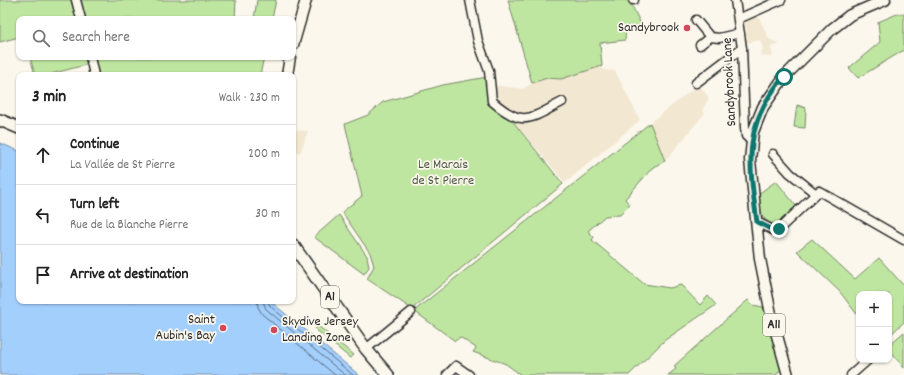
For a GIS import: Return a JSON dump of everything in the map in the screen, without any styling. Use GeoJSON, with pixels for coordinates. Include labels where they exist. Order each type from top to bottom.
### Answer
{"type":"FeatureCollection","features":[{"type":"Feature","properties":{"kind":"highway"},"geometry":{"type":"LineString","coordinates":[[0,120],[16,127]]}},
{"type":"Feature","properties":{"kind":"highway","name":"A1"},"geometry":{"type":"LineString","coordinates":[[296,248],[366,349],[388,375]]}},
{"type":"Feature","properties":{"kind":"main road"},"geometry":{"type":"LineString","coordinates":[[296,34],[306,0]]}},
{"type":"Feature","properties":{"kind":"main road","name":"A11"},"geometry":{"type":"LineString","coordinates":[[788,375],[763,274],[751,179],[751,141],[763,107],[784,77],[832,29],[850,15],[885,0]]}},
{"type":"Feature","properties":{"kind":"main road"},"geometry":{"type":"LineString","coordinates":[[287,72],[289,60]]}},
{"type":"Feature","properties":{"kind":"street"},"geometry":{"type":"LineString","coordinates":[[76,0],[80,16]]}},
{"type":"Feature","properties":{"kind":"street"},"geometry":{"type":"LineString","coordinates":[[470,0],[478,41],[489,71],[492,102],[517,118],[531,119],[562,102]]}},
{"type":"Feature","properties":{"kind":"street","name":"Sandybrook Lane"},"geometry":{"type":"LineString","coordinates":[[735,0],[742,48],[745,128],[746,136],[751,141]]}},
{"type":"Feature","properties":{"kind":"street"},"geometry":{"type":"LineString","coordinates":[[738,18],[781,0]]}},
{"type":"Feature","properties":{"kind":"street"},"geometry":{"type":"LineString","coordinates":[[696,20],[710,37],[719,38],[740,33]]}},
{"type":"Feature","properties":{"kind":"street"},"geometry":{"type":"LineString","coordinates":[[700,45],[710,37]]}},
{"type":"Feature","properties":{"kind":"street"},"geometry":{"type":"LineString","coordinates":[[696,83],[742,48]]}},
{"type":"Feature","properties":{"kind":"street"},"geometry":{"type":"LineString","coordinates":[[91,60],[93,72]]}},
{"type":"Feature","properties":{"kind":"street"},"geometry":{"type":"LineString","coordinates":[[773,154],[790,173],[816,194]]}},
{"type":"Feature","properties":{"kind":"street"},"geometry":{"type":"LineString","coordinates":[[757,222],[773,230],[779,229],[819,191],[822,191],[904,240]]}},
{"type":"Feature","properties":{"kind":"street"},"geometry":{"type":"LineString","coordinates":[[366,349],[411,312]]}},
{"type":"Feature","properties":{"kind":"street"},"geometry":{"type":"LineString","coordinates":[[850,375],[864,363]]}},
{"type":"Feature","properties":{"kind":"street"},"geometry":{"type":"LineString","coordinates":[[447,375],[456,366],[469,375]]}},
{"type":"Feature","properties":{"kind":"shaded area"},"geometry":{"type":"Polygon","coordinates":[[[757,13],[769,39],[780,44],[771,47],[773,56],[770,57],[760,55],[763,48],[760,40],[746,43],[744,40],[744,34],[747,33],[744,19],[757,13]]]}},
{"type":"Feature","properties":{"kind":"shaded area"},"geometry":{"type":"Polygon","coordinates":[[[602,66],[603,70],[615,71],[640,120],[565,183],[496,100],[494,85],[523,89],[532,83],[547,78],[561,79],[602,66]]]}},
{"type":"Feature","properties":{"kind":"shaded area"},"geometry":{"type":"Polygon","coordinates":[[[699,84],[709,98],[702,110],[705,113],[665,161],[650,123],[699,84]]]}},
{"type":"Feature","properties":{"kind":"shaded area"},"geometry":{"type":"Polygon","coordinates":[[[296,130],[308,131],[300,153],[296,151],[296,130]]]}},
{"type":"Feature","properties":{"kind":"green space"},"geometry":{"type":"Polygon","coordinates":[[[0,0],[71,0],[76,16],[16,16],[16,38],[0,42],[0,0]]]}},
{"type":"Feature","properties":{"kind":"green space"},"geometry":{"type":"Polygon","coordinates":[[[79,0],[236,1],[235,16],[84,16],[79,0]]]}},
{"type":"Feature","properties":{"kind":"green space"},"geometry":{"type":"Polygon","coordinates":[[[257,0],[276,0],[273,16],[254,16],[257,0]]]}},
{"type":"Feature","properties":{"kind":"green space"},"geometry":{"type":"Polygon","coordinates":[[[508,0],[629,0],[642,26],[626,27],[625,40],[600,43],[602,66],[561,79],[547,78],[532,83],[508,0]]]}},
{"type":"Feature","properties":{"kind":"green space"},"geometry":{"type":"Polygon","coordinates":[[[897,14],[904,14],[904,50],[858,78],[849,68],[880,42],[878,22],[897,14]]]}},
{"type":"Feature","properties":{"kind":"green space"},"geometry":{"type":"Polygon","coordinates":[[[31,60],[88,60],[89,64],[58,72],[34,72],[31,60]]]}},
{"type":"Feature","properties":{"kind":"green space"},"geometry":{"type":"Polygon","coordinates":[[[94,60],[263,60],[261,72],[96,72],[94,60]]]}},
{"type":"Feature","properties":{"kind":"green space","name":"Le Marais de St Pierre"},"geometry":{"type":"Polygon","coordinates":[[[487,77],[490,104],[510,118],[563,184],[412,309],[367,279],[374,266],[370,253],[342,212],[362,196],[345,124],[368,115],[383,102],[443,85],[487,77]]]}},
{"type":"Feature","properties":{"kind":"green space"},"geometry":{"type":"Polygon","coordinates":[[[797,105],[806,108],[805,128],[794,127],[797,105]]]}},
{"type":"Feature","properties":{"kind":"green space"},"geometry":{"type":"Polygon","coordinates":[[[650,123],[665,161],[653,167],[625,199],[630,205],[620,215],[605,216],[588,231],[594,237],[592,240],[644,284],[670,288],[681,285],[700,305],[708,296],[716,305],[665,340],[629,375],[521,375],[506,364],[473,352],[476,348],[460,337],[455,341],[414,311],[650,123]]]}},
{"type":"Feature","properties":{"kind":"green space"},"geometry":{"type":"Polygon","coordinates":[[[776,181],[797,207],[778,226],[772,225],[762,215],[757,195],[776,181]]]}},
{"type":"Feature","properties":{"kind":"green space"},"geometry":{"type":"Polygon","coordinates":[[[339,215],[367,256],[369,267],[364,274],[314,237],[339,215]]]}},
{"type":"Feature","properties":{"kind":"green space"},"geometry":{"type":"Polygon","coordinates":[[[812,239],[855,279],[879,258],[904,286],[904,322],[892,333],[892,291],[856,291],[856,313],[840,292],[797,251],[812,239]]]}},
{"type":"Feature","properties":{"kind":"green space"},"geometry":{"type":"Polygon","coordinates":[[[748,300],[753,305],[763,307],[781,369],[776,375],[668,375],[676,369],[674,366],[748,300]]]}},
{"type":"Feature","properties":{"kind":"green space"},"geometry":{"type":"Polygon","coordinates":[[[318,326],[354,355],[350,358],[315,329],[318,326]]]}},
{"type":"Feature","properties":{"kind":"green space"},"geometry":{"type":"Polygon","coordinates":[[[904,332],[904,368],[892,354],[892,342],[904,332]]]}},
{"type":"Feature","properties":{"kind":"water"},"geometry":{"type":"Polygon","coordinates":[[[0,143],[16,150],[16,304],[274,304],[359,375],[0,375],[0,143]]]}},
{"type":"Feature","properties":{"kind":"place","name":"Sandybrook"},"geometry":{"type":"Point","coordinates":[687,28]}},
{"type":"Feature","properties":{"kind":"place","name":"Saint Aubin's Bay"},"geometry":{"type":"Point","coordinates":[223,328]}},
{"type":"Feature","properties":{"kind":"place","name":"Skydive Jersey Landing Zone"},"geometry":{"type":"Point","coordinates":[274,330]}},
{"type":"Feature","properties":{"kind":"route"},"geometry":{"type":"LineString","coordinates":[[779,229],[773,230],[757,222],[750,160],[751,141],[759,116],[770,94],[784,77]]}}]}
